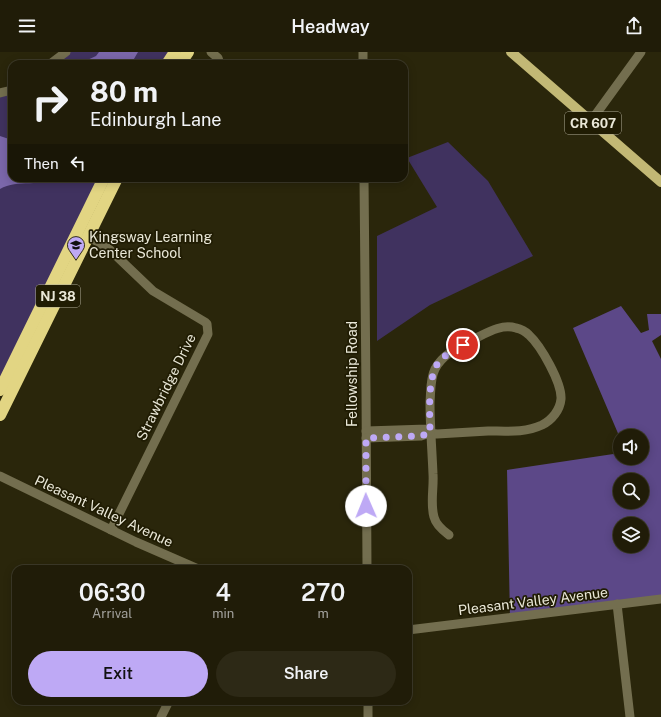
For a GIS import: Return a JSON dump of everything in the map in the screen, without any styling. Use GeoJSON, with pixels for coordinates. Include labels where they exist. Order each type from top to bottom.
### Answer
{"type":"FeatureCollection","features":[{"type":"Feature","properties":{"kind":"highway","name":"NJ 38"},"geometry":{"type":"LineString","coordinates":[[0,390],[102,182]]}},
{"type":"Feature","properties":{"kind":"highway","name":"NJ 38"},"geometry":{"type":"LineString","coordinates":[[0,415],[115,182]]}},
{"type":"Feature","properties":{"kind":"main road","name":"CR 607"},"geometry":{"type":"LineString","coordinates":[[511,52],[661,182]]}},
{"type":"Feature","properties":{"kind":"street"},"geometry":{"type":"LineString","coordinates":[[55,60],[66,52]]}},
{"type":"Feature","properties":{"kind":"street"},"geometry":{"type":"LineString","coordinates":[[211,52],[219,60]]}},
{"type":"Feature","properties":{"kind":"street"},"geometry":{"type":"LineString","coordinates":[[591,121],[641,52]]}},
{"type":"Feature","properties":{"kind":"street","name":"Fellowship Road"},"geometry":{"type":"LineString","coordinates":[[364,182],[366,565]]}},
{"type":"Feature","properties":{"kind":"street","name":"Strawbridge Drive"},"geometry":{"type":"LineString","coordinates":[[88,236],[109,249],[153,291],[205,322],[207,324],[208,334],[111,530]]}},
{"type":"Feature","properties":{"kind":"street"},"geometry":{"type":"LineString","coordinates":[[366,434],[427,429],[430,433],[437,434],[506,432],[540,426],[553,417],[560,405],[560,391],[538,346],[528,334],[515,327],[500,327],[478,337],[443,358],[432,376],[430,397],[430,433],[434,476],[432,501],[433,516],[439,527],[449,535]]}},
{"type":"Feature","properties":{"kind":"street","name":"Pleasant Valley Avenue"},"geometry":{"type":"LineString","coordinates":[[0,476],[111,530],[189,565]]}},
{"type":"Feature","properties":{"kind":"street","name":"Pleasant Valley Avenue"},"geometry":{"type":"LineString","coordinates":[[412,630],[661,599]]}},
{"type":"Feature","properties":{"kind":"street"},"geometry":{"type":"LineString","coordinates":[[617,604],[630,717]]}},
{"type":"Feature","properties":{"kind":"street"},"geometry":{"type":"LineString","coordinates":[[162,717],[167,705]]}},
{"type":"Feature","properties":{"kind":"street"},"geometry":{"type":"LineString","coordinates":[[368,705],[368,717]]}},
{"type":"Feature","properties":{"kind":"shaded area"},"geometry":{"type":"Polygon","coordinates":[[[65,52],[175,52],[170,60],[55,60],[65,52]]]}},
{"type":"Feature","properties":{"kind":"shaded area"},"geometry":{"type":"Polygon","coordinates":[[[99,52],[138,52],[133,60],[87,60],[96,56],[99,52]]]}},
{"type":"Feature","properties":{"kind":"shaded area"},"geometry":{"type":"Polygon","coordinates":[[[8,91],[8,182],[102,182],[0,390],[0,93],[8,91]]]}},
{"type":"Feature","properties":{"kind":"shaded area"},"geometry":{"type":"Polygon","coordinates":[[[0,136],[8,139],[8,182],[45,182],[14,184],[0,189],[0,136]]]}},
{"type":"Feature","properties":{"kind":"shaded area"},"geometry":{"type":"Polygon","coordinates":[[[448,142],[488,181],[533,256],[430,305],[377,341],[377,236],[437,207],[408,158],[448,142]]]}},
{"type":"Feature","properties":{"kind":"shaded area"},"geometry":{"type":"Polygon","coordinates":[[[621,306],[641,333],[649,330],[647,314],[661,314],[661,335],[652,341],[661,359],[661,600],[510,619],[507,470],[613,454],[613,465],[649,465],[649,429],[616,429],[573,328],[621,306]]]}},
{"type":"Feature","properties":{"kind":"place","name":"Kingsway Learning Center School"},"geometry":{"type":"Point","coordinates":[76,260]}},
{"type":"Feature","properties":{"kind":"route"},"geometry":{"type":"LineString","coordinates":[[366,506],[366,438],[421,436],[430,433],[430,397],[432,376],[443,358],[463,345]]}}]}
